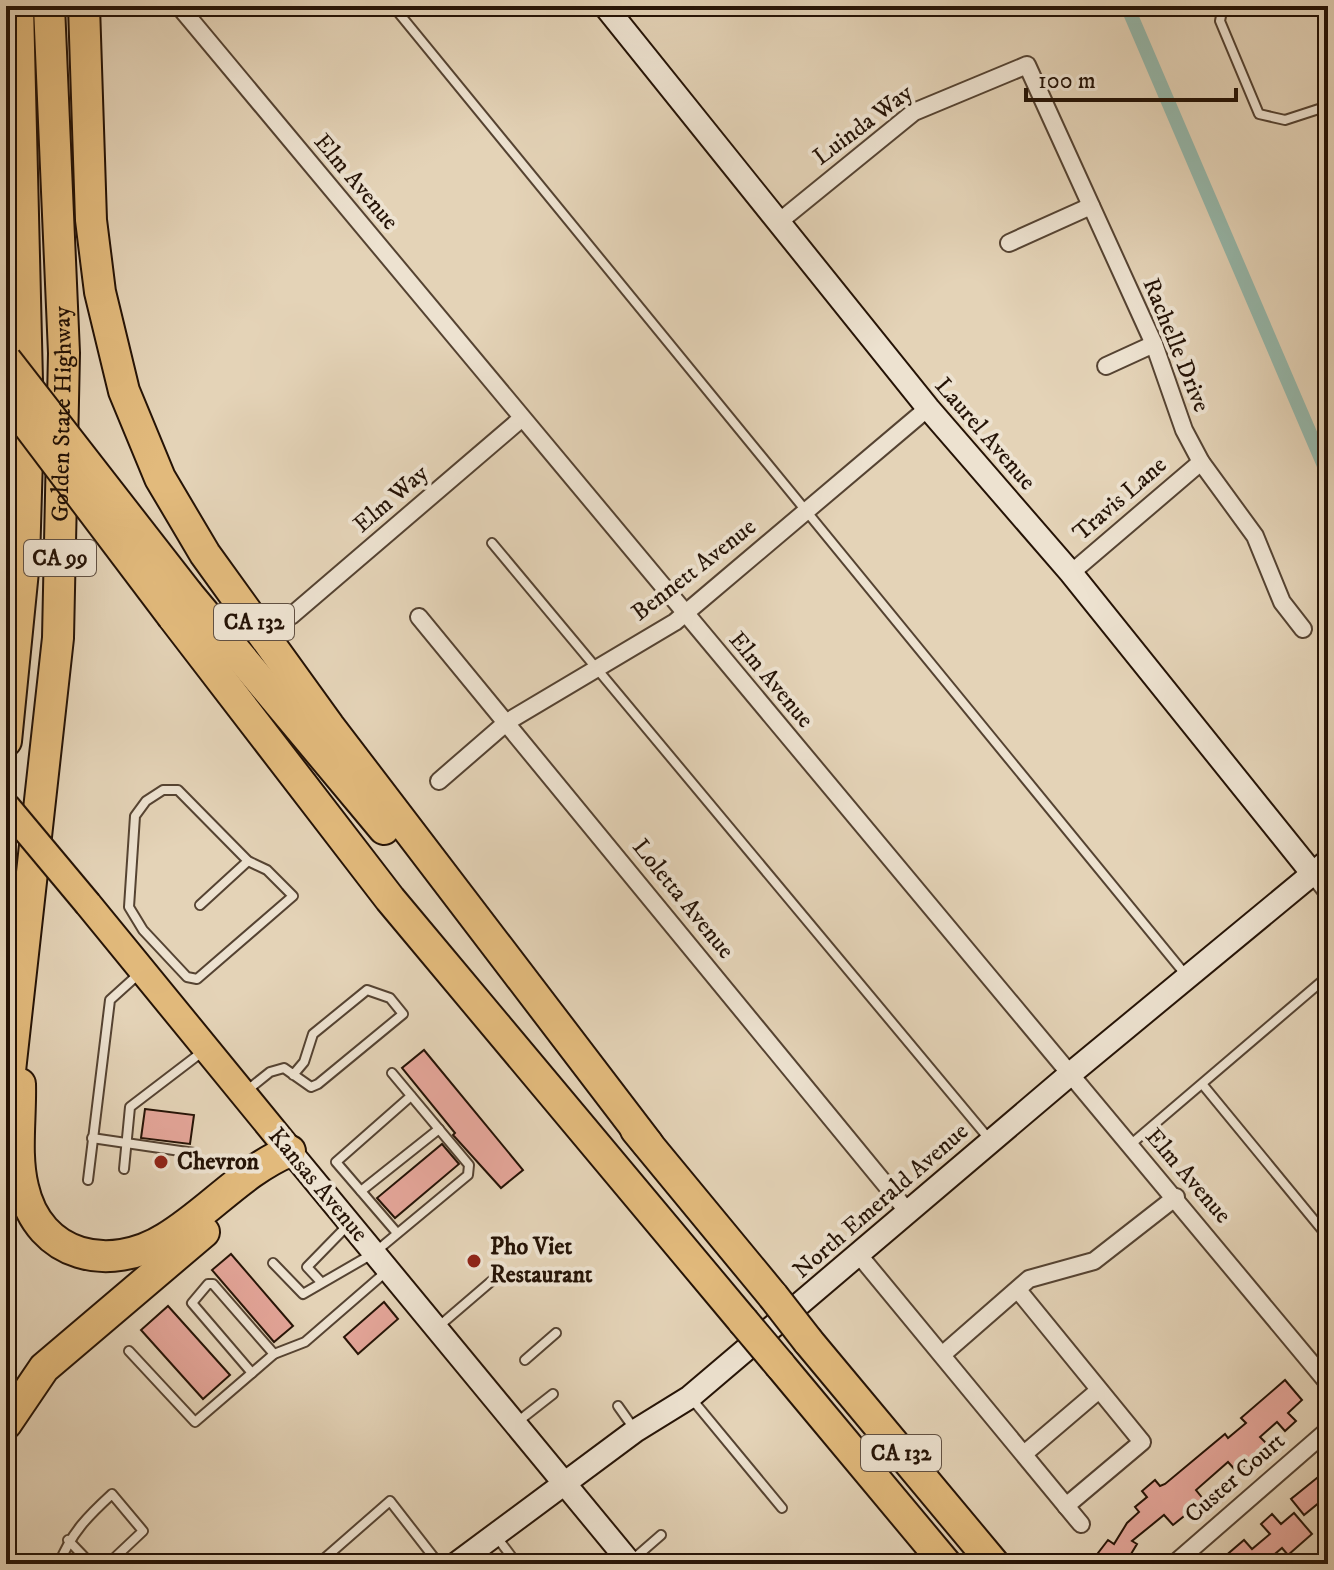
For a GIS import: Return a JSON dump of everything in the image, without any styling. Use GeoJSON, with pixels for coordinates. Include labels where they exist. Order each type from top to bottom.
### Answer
{"type":"FeatureCollection","features":[{"type":"Feature","properties":{"kind":"highway","name":"Golden State Highway"},"geometry":{"type":"LineString","coordinates":[[6,741],[24,561],[28,423],[18,6]]}},
{"type":"Feature","properties":{"kind":"highway","name":"Golden State Highway"},"geometry":{"type":"LineString","coordinates":[[6,1107],[58,638],[64,353],[49,6]]}},
{"type":"Feature","properties":{"kind":"highway","name":"CA 132"},"geometry":{"type":"LineString","coordinates":[[84,6],[91,220],[100,292],[124,391],[160,478],[205,554],[329,726],[648,1144],[994,1564]]}},
{"type":"Feature","properties":{"kind":"highway"},"geometry":{"type":"LineString","coordinates":[[6,360],[180,605],[648,1144]]}},
{"type":"Feature","properties":{"kind":"highway","name":"CA 132"},"geometry":{"type":"LineString","coordinates":[[6,396],[180,605],[390,899],[946,1564]]}},
{"type":"Feature","properties":{"kind":"highway"},"geometry":{"type":"LineString","coordinates":[[20,991],[23,1188],[30,1209],[59,1243],[93,1257],[119,1258],[141,1252],[167,1238],[266,1161],[290,1151]]}},
{"type":"Feature","properties":{"kind":"highway"},"geometry":{"type":"LineString","coordinates":[[6,1424],[44,1368],[275,1172],[290,1151]]}},
{"type":"Feature","properties":{"kind":"main road","name":"Kansas Avenue"},"geometry":{"type":"LineString","coordinates":[[6,806],[290,1151]]}},
{"type":"Feature","properties":{"kind":"street","name":"Elm Avenue"},"geometry":{"type":"LineString","coordinates":[[179,6],[1069,1075],[1176,1197],[1328,1383]]}},
{"type":"Feature","properties":{"kind":"street","name":"Laurel Avenue"},"geometry":{"type":"LineString","coordinates":[[605,6],[928,408],[1320,868],[1328,893]]}},
{"type":"Feature","properties":{"kind":"street","name":"Luinda Way"},"geometry":{"type":"LineString","coordinates":[[780,221],[914,112],[1027,65]]}},
{"type":"Feature","properties":{"kind":"street","name":"Rachelle Drive"},"geometry":{"type":"LineString","coordinates":[[1027,65],[1154,344],[1184,430],[1201,462],[1255,536],[1282,602],[1303,629]]}},
{"type":"Feature","properties":{"kind":"street"},"geometry":{"type":"LineString","coordinates":[[1009,243],[1091,206]]}},
{"type":"Feature","properties":{"kind":"street"},"geometry":{"type":"LineString","coordinates":[[1106,366],[1154,344]]}},
{"type":"Feature","properties":{"kind":"street","name":"Bennett Avenue"},"geometry":{"type":"LineString","coordinates":[[439,781],[507,722],[684,614],[928,408]]}},
{"type":"Feature","properties":{"kind":"street","name":"Elm Way"},"geometry":{"type":"LineString","coordinates":[[291,616],[521,419]]}},
{"type":"Feature","properties":{"kind":"street","name":"Travis Lane"},"geometry":{"type":"LineString","coordinates":[[1071,573],[1201,462]]}},
{"type":"Feature","properties":{"kind":"street","name":"Loletta Avenue"},"geometry":{"type":"LineString","coordinates":[[419,617],[908,1212]]}},
{"type":"Feature","properties":{"kind":"street","name":"North Emerald Avenue"},"geometry":{"type":"LineString","coordinates":[[456,1564],[635,1431],[690,1397],[1069,1075],[1320,868]]}},
{"type":"Feature","properties":{"kind":"street","name":"Kansas Avenue"},"geometry":{"type":"LineString","coordinates":[[290,1151],[624,1561]]}},
{"type":"Feature","properties":{"kind":"street"},"geometry":{"type":"LineString","coordinates":[[942,1355],[1041,1273],[1094,1261],[1176,1197]]}},
{"type":"Feature","properties":{"kind":"street"},"geometry":{"type":"LineString","coordinates":[[859,1255],[1081,1524]]}},
{"type":"Feature","properties":{"kind":"street"},"geometry":{"type":"LineString","coordinates":[[1018,1290],[1142,1442],[1066,1506]]}},
{"type":"Feature","properties":{"kind":"street"},"geometry":{"type":"LineString","coordinates":[[1024,1454],[1099,1390]]}},
{"type":"Feature","properties":{"kind":"street","name":"Custer Court"},"geometry":{"type":"LineString","coordinates":[[1174,1564],[1328,1430]]}},
{"type":"Feature","properties":{"kind":"lane"},"geometry":{"type":"LineString","coordinates":[[393,6],[1188,977]]}},
{"type":"Feature","properties":{"kind":"lane"},"geometry":{"type":"LineString","coordinates":[[1223,6],[1220,21],[1259,114],[1285,120],[1328,106]]}},
{"type":"Feature","properties":{"kind":"lane"},"geometry":{"type":"LineString","coordinates":[[492,543],[991,1141]]}},
{"type":"Feature","properties":{"kind":"lane"},"geometry":{"type":"LineString","coordinates":[[163,790],[178,790],[248,861],[267,870],[293,896],[197,979],[187,977],[143,930],[129,907],[135,816],[146,801],[163,790]]}},
{"type":"Feature","properties":{"kind":"lane"},"geometry":{"type":"LineString","coordinates":[[200,905],[248,861]]}},
{"type":"Feature","properties":{"kind":"lane"},"geometry":{"type":"LineString","coordinates":[[123,948],[143,930]]}},
{"type":"Feature","properties":{"kind":"lane"},"geometry":{"type":"LineString","coordinates":[[88,1180],[110,1000],[141,972]]}},
{"type":"Feature","properties":{"kind":"lane"},"geometry":{"type":"LineString","coordinates":[[1130,1145],[1328,976]]}},
{"type":"Feature","properties":{"kind":"lane"},"geometry":{"type":"LineString","coordinates":[[242,1094],[270,1072],[284,1068],[293,1075],[311,1087],[318,1084],[403,1014],[390,998],[367,990],[313,1034],[304,1062],[293,1075]]}},
{"type":"Feature","properties":{"kind":"lane"},"geometry":{"type":"LineString","coordinates":[[124,1169],[130,1107],[206,1049]]}},
{"type":"Feature","properties":{"kind":"lane"},"geometry":{"type":"LineString","coordinates":[[129,1351],[195,1422],[274,1354],[305,1342],[381,1261],[397,1233],[468,1175],[469,1165],[392,1073]]}},
{"type":"Feature","properties":{"kind":"lane"},"geometry":{"type":"LineString","coordinates":[[1203,1085],[1328,1237]]}},
{"type":"Feature","properties":{"kind":"lane"},"geometry":{"type":"LineString","coordinates":[[397,1233],[336,1162],[411,1096]]}},
{"type":"Feature","properties":{"kind":"lane"},"geometry":{"type":"LineString","coordinates":[[361,1191],[439,1129]]}},
{"type":"Feature","properties":{"kind":"lane"},"geometry":{"type":"LineString","coordinates":[[92,1138],[194,1153]]}},
{"type":"Feature","properties":{"kind":"lane"},"geometry":{"type":"LineString","coordinates":[[321,1282],[307,1267],[349,1223]]}},
{"type":"Feature","properties":{"kind":"lane"},"geometry":{"type":"LineString","coordinates":[[273,1263],[303,1294],[321,1282],[381,1261]]}},
{"type":"Feature","properties":{"kind":"lane"},"geometry":{"type":"LineString","coordinates":[[436,1328],[501,1273]]}},
{"type":"Feature","properties":{"kind":"lane"},"geometry":{"type":"LineString","coordinates":[[252,1373],[192,1303],[208,1284],[213,1284],[274,1354]]}},
{"type":"Feature","properties":{"kind":"lane"},"geometry":{"type":"LineString","coordinates":[[525,1360],[556,1333]]}},
{"type":"Feature","properties":{"kind":"lane"},"geometry":{"type":"LineString","coordinates":[[515,1424],[553,1394]]}},
{"type":"Feature","properties":{"kind":"lane"},"geometry":{"type":"LineString","coordinates":[[690,1397],[782,1508]]}},
{"type":"Feature","properties":{"kind":"lane"},"geometry":{"type":"LineString","coordinates":[[618,1406],[635,1431]]}},
{"type":"Feature","properties":{"kind":"lane"},"geometry":{"type":"LineString","coordinates":[[59,1564],[68,1540],[112,1494],[143,1531],[108,1564]]}},
{"type":"Feature","properties":{"kind":"lane"},"geometry":{"type":"LineString","coordinates":[[318,1564],[390,1501],[439,1564]]}},
{"type":"Feature","properties":{"kind":"lane"},"geometry":{"type":"LineString","coordinates":[[624,1561],[661,1535]]}},
{"type":"Feature","properties":{"kind":"lane"},"geometry":{"type":"LineString","coordinates":[[496,1536],[517,1564]]}},
{"type":"Feature","properties":{"kind":"lane"},"geometry":{"type":"LineString","coordinates":[[68,1540],[91,1564]]}},
{"type":"Feature","properties":{"kind":"building"},"geometry":{"type":"Polygon","coordinates":[[[424,1050],[523,1170],[501,1188],[453,1135],[455,1133],[402,1068],[424,1050]]]}},
{"type":"Feature","properties":{"kind":"building"},"geometry":{"type":"Polygon","coordinates":[[[145,1109],[194,1115],[190,1144],[141,1138],[145,1109]]]}},
{"type":"Feature","properties":{"kind":"building"},"geometry":{"type":"Polygon","coordinates":[[[442,1144],[459,1164],[395,1218],[377,1198],[442,1144]]]}},
{"type":"Feature","properties":{"kind":"building"},"geometry":{"type":"Polygon","coordinates":[[[231,1254],[293,1326],[274,1342],[212,1270],[231,1254]]]}},
{"type":"Feature","properties":{"kind":"building"},"geometry":{"type":"Polygon","coordinates":[[[384,1302],[398,1319],[358,1354],[344,1337],[384,1302]]]}},
{"type":"Feature","properties":{"kind":"building"},"geometry":{"type":"Polygon","coordinates":[[[168,1306],[230,1375],[203,1399],[141,1330],[168,1306]]]}},
{"type":"Feature","properties":{"kind":"building"},"geometry":{"type":"Polygon","coordinates":[[[1285,1380],[1302,1400],[1288,1413],[1296,1421],[1285,1431],[1277,1422],[1260,1437],[1268,1445],[1237,1472],[1228,1462],[1196,1490],[1204,1500],[1173,1525],[1164,1515],[1132,1541],[1137,1544],[1125,1564],[1107,1564],[1095,1557],[1108,1540],[1114,1544],[1127,1523],[1139,1512],[1135,1507],[1147,1497],[1142,1491],[1155,1480],[1160,1486],[1165,1484],[1225,1434],[1228,1438],[1246,1423],[1241,1418],[1285,1380]]]}},
{"type":"Feature","properties":{"kind":"building"},"geometry":{"type":"Polygon","coordinates":[[[1328,1469],[1328,1511],[1320,1502],[1304,1515],[1291,1499],[1328,1469]]]}},
{"type":"Feature","properties":{"kind":"building"},"geometry":{"type":"Polygon","coordinates":[[[1294,1513],[1312,1534],[1288,1555],[1282,1548],[1263,1564],[1216,1564],[1244,1540],[1252,1549],[1270,1534],[1261,1524],[1272,1514],[1281,1524],[1294,1513]]]}},
{"type":"Feature","properties":{"kind":"waterway"},"geometry":{"type":"LineString","coordinates":[[1127,6],[1328,475]]}},
{"type":"Feature","properties":{"kind":"place","name":"Chevron"},"geometry":{"type":"Point","coordinates":[161,1162]}},
{"type":"Feature","properties":{"kind":"place","name":"Pho Viet Restaurant"},"geometry":{"type":"Point","coordinates":[474,1261]}}]}
